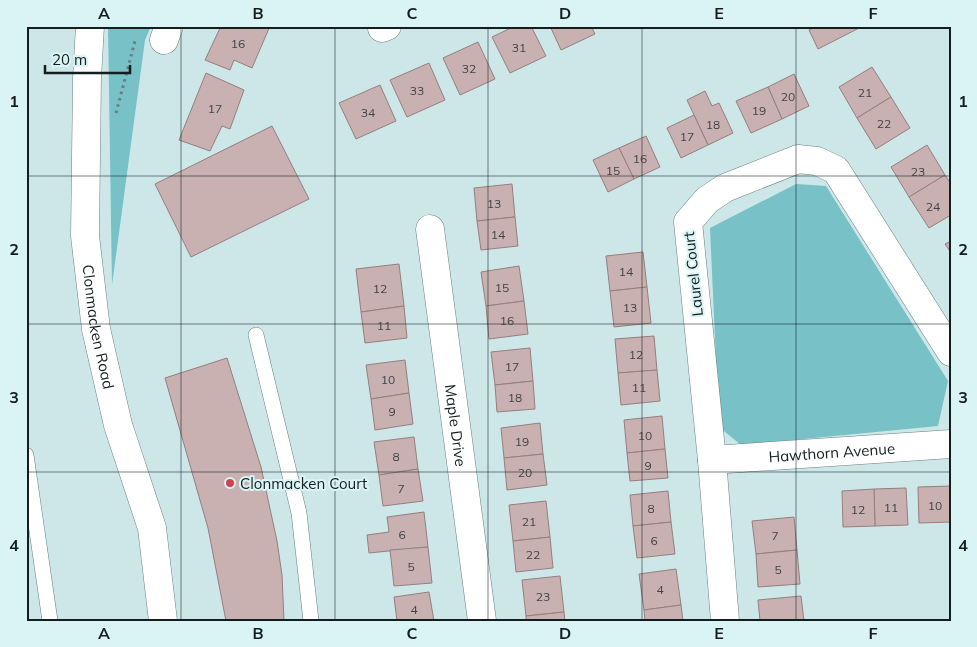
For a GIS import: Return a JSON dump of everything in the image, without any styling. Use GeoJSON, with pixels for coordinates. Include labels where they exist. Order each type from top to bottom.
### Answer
{"type":"FeatureCollection","features":[{"type":"Feature","properties":{"kind":"street","name":"Clonmacken Road"},"geometry":{"type":"LineString","coordinates":[[90,26],[87,78],[85,236],[96,329],[118,425],[152,528],[163,621]]}},
{"type":"Feature","properties":{"kind":"street","name":"Laurel Court"},"geometry":{"type":"LineString","coordinates":[[725,621],[712,460],[688,222],[707,200],[725,188],[798,159],[817,161],[836,170],[951,352]]}},
{"type":"Feature","properties":{"kind":"street","name":"Maple Drive"},"geometry":{"type":"LineString","coordinates":[[430,229],[482,621]]}},
{"type":"Feature","properties":{"kind":"street","name":"Hawthorn Avenue"},"geometry":{"type":"LineString","coordinates":[[712,460],[947,439]]}},
{"type":"Feature","properties":{"kind":"lane"},"geometry":{"type":"LineString","coordinates":[[256,335],[299,513],[311,621]]}},
{"type":"Feature","properties":{"kind":"lane"},"geometry":{"type":"LineString","coordinates":[[26,455],[50,621]]}},
{"type":"Feature","properties":{"kind":"shaded area"},"geometry":{"type":"Polygon","coordinates":[[[108,26],[151,26],[145,40],[112,285],[108,26]]]}},
{"type":"Feature","properties":{"kind":"shaded area"},"geometry":{"type":"Polygon","coordinates":[[[796,184],[826,186],[948,381],[938,426],[741,445],[719,427],[710,228],[796,184]]]}},
{"type":"Feature","properties":{"kind":"building"},"geometry":{"type":"Polygon","coordinates":[[[221,26],[270,26],[252,68],[234,60],[230,70],[205,60],[221,26]]]}},
{"type":"Feature","properties":{"kind":"building"},"geometry":{"type":"Polygon","coordinates":[[[515,26],[531,26],[546,56],[510,73],[492,37],[515,26]]]}},
{"type":"Feature","properties":{"kind":"building"},"geometry":{"type":"Polygon","coordinates":[[[550,26],[591,26],[595,34],[561,50],[550,26]]]}},
{"type":"Feature","properties":{"kind":"building"},"geometry":{"type":"Polygon","coordinates":[[[817,26],[863,26],[818,49],[809,30],[817,26]]]}},
{"type":"Feature","properties":{"kind":"building"},"geometry":{"type":"Polygon","coordinates":[[[478,42],[495,79],[460,95],[443,58],[478,42]]]}},
{"type":"Feature","properties":{"kind":"building"},"geometry":{"type":"Polygon","coordinates":[[[429,63],[445,100],[407,117],[390,80],[429,63]]]}},
{"type":"Feature","properties":{"kind":"building"},"geometry":{"type":"Polygon","coordinates":[[[872,67],[891,97],[857,118],[839,87],[872,67]]]}},
{"type":"Feature","properties":{"kind":"building"},"geometry":{"type":"Polygon","coordinates":[[[206,73],[244,90],[230,129],[222,126],[210,151],[179,140],[206,73]]]}},
{"type":"Feature","properties":{"kind":"building"},"geometry":{"type":"Polygon","coordinates":[[[794,74],[809,106],[782,119],[768,87],[794,74]]]}},
{"type":"Feature","properties":{"kind":"building"},"geometry":{"type":"Polygon","coordinates":[[[380,85],[396,121],[356,139],[339,103],[380,85]]]}},
{"type":"Feature","properties":{"kind":"building"},"geometry":{"type":"Polygon","coordinates":[[[768,87],[782,119],[751,133],[736,101],[768,87]]]}},
{"type":"Feature","properties":{"kind":"building"},"geometry":{"type":"Polygon","coordinates":[[[705,91],[712,106],[719,103],[733,133],[708,145],[687,100],[705,91]]]}},
{"type":"Feature","properties":{"kind":"building"},"geometry":{"type":"Polygon","coordinates":[[[891,97],[910,128],[876,149],[857,118],[891,97]]]}},
{"type":"Feature","properties":{"kind":"building"},"geometry":{"type":"Polygon","coordinates":[[[694,115],[708,145],[681,158],[667,128],[694,115]]]}},
{"type":"Feature","properties":{"kind":"building"},"geometry":{"type":"Polygon","coordinates":[[[272,126],[309,199],[191,257],[155,184],[272,126]]]}},
{"type":"Feature","properties":{"kind":"building"},"geometry":{"type":"Polygon","coordinates":[[[646,136],[660,167],[634,179],[619,148],[646,136]]]}},
{"type":"Feature","properties":{"kind":"building"},"geometry":{"type":"Polygon","coordinates":[[[927,145],[945,175],[909,197],[891,167],[927,145]]]}},
{"type":"Feature","properties":{"kind":"building"},"geometry":{"type":"Polygon","coordinates":[[[619,148],[634,179],[608,192],[593,160],[619,148]]]}},
{"type":"Feature","properties":{"kind":"building"},"geometry":{"type":"Polygon","coordinates":[[[945,175],[951,184],[951,215],[929,228],[909,197],[945,175]]]}},
{"type":"Feature","properties":{"kind":"building"},"geometry":{"type":"Polygon","coordinates":[[[512,184],[515,217],[477,221],[474,188],[512,184]]]}},
{"type":"Feature","properties":{"kind":"building"},"geometry":{"type":"Polygon","coordinates":[[[515,217],[518,246],[481,250],[477,221],[515,217]]]}},
{"type":"Feature","properties":{"kind":"building"},"geometry":{"type":"Polygon","coordinates":[[[951,241],[951,253],[945,244],[951,241]]]}},
{"type":"Feature","properties":{"kind":"building"},"geometry":{"type":"Polygon","coordinates":[[[643,252],[647,287],[610,291],[606,256],[643,252]]]}},
{"type":"Feature","properties":{"kind":"building"},"geometry":{"type":"Polygon","coordinates":[[[399,264],[404,306],[361,312],[356,269],[399,264]]]}},
{"type":"Feature","properties":{"kind":"building"},"geometry":{"type":"Polygon","coordinates":[[[519,266],[524,301],[486,306],[481,272],[519,266]]]}},
{"type":"Feature","properties":{"kind":"building"},"geometry":{"type":"Polygon","coordinates":[[[647,287],[651,323],[614,327],[610,291],[647,287]]]}},
{"type":"Feature","properties":{"kind":"building"},"geometry":{"type":"Polygon","coordinates":[[[524,301],[528,334],[489,339],[486,306],[524,301]]]}},
{"type":"Feature","properties":{"kind":"building"},"geometry":{"type":"Polygon","coordinates":[[[404,306],[407,338],[365,343],[361,312],[404,306]]]}},
{"type":"Feature","properties":{"kind":"building"},"geometry":{"type":"Polygon","coordinates":[[[654,336],[657,370],[618,373],[615,339],[654,336]]]}},
{"type":"Feature","properties":{"kind":"building"},"geometry":{"type":"Polygon","coordinates":[[[530,348],[533,381],[495,385],[491,352],[530,348]]]}},
{"type":"Feature","properties":{"kind":"building","name":"Clonmacken Court"},"geometry":{"type":"Polygon","coordinates":[[[227,358],[261,467],[277,541],[282,575],[284,621],[226,621],[208,528],[165,378],[227,358]]]}},
{"type":"Feature","properties":{"kind":"building"},"geometry":{"type":"Polygon","coordinates":[[[405,360],[409,393],[371,399],[366,365],[405,360]]]}},
{"type":"Feature","properties":{"kind":"building"},"geometry":{"type":"Polygon","coordinates":[[[657,370],[660,401],[621,405],[618,373],[657,370]]]}},
{"type":"Feature","properties":{"kind":"building"},"geometry":{"type":"Polygon","coordinates":[[[533,381],[535,409],[497,412],[495,385],[533,381]]]}},
{"type":"Feature","properties":{"kind":"building"},"geometry":{"type":"Polygon","coordinates":[[[409,393],[413,424],[375,430],[371,399],[409,393]]]}},
{"type":"Feature","properties":{"kind":"building"},"geometry":{"type":"Polygon","coordinates":[[[662,416],[665,449],[627,453],[624,420],[662,416]]]}},
{"type":"Feature","properties":{"kind":"building"},"geometry":{"type":"Polygon","coordinates":[[[540,423],[543,454],[504,458],[501,428],[540,423]]]}},
{"type":"Feature","properties":{"kind":"building"},"geometry":{"type":"Polygon","coordinates":[[[414,437],[418,469],[379,475],[374,442],[414,437]]]}},
{"type":"Feature","properties":{"kind":"building"},"geometry":{"type":"Polygon","coordinates":[[[665,449],[668,478],[630,481],[627,453],[665,449]]]}},
{"type":"Feature","properties":{"kind":"building"},"geometry":{"type":"Polygon","coordinates":[[[543,454],[547,485],[507,490],[504,458],[543,454]]]}},
{"type":"Feature","properties":{"kind":"building"},"geometry":{"type":"Polygon","coordinates":[[[418,469],[423,501],[383,506],[379,475],[418,469]]]}},
{"type":"Feature","properties":{"kind":"building"},"geometry":{"type":"Polygon","coordinates":[[[951,486],[951,522],[919,523],[918,487],[951,486]]]}},
{"type":"Feature","properties":{"kind":"building"},"geometry":{"type":"Polygon","coordinates":[[[906,488],[908,525],[875,526],[874,489],[906,488]]]}},
{"type":"Feature","properties":{"kind":"building"},"geometry":{"type":"Polygon","coordinates":[[[874,489],[875,526],[843,527],[842,491],[874,489]]]}},
{"type":"Feature","properties":{"kind":"building"},"geometry":{"type":"Polygon","coordinates":[[[668,491],[671,522],[633,526],[630,495],[668,491]]]}},
{"type":"Feature","properties":{"kind":"building"},"geometry":{"type":"Polygon","coordinates":[[[546,501],[550,537],[513,541],[509,505],[546,501]]]}},
{"type":"Feature","properties":{"kind":"building"},"geometry":{"type":"Polygon","coordinates":[[[424,512],[428,547],[369,553],[367,535],[389,532],[387,517],[424,512]]]}},
{"type":"Feature","properties":{"kind":"building"},"geometry":{"type":"Polygon","coordinates":[[[794,517],[797,550],[756,554],[752,521],[794,517]]]}},
{"type":"Feature","properties":{"kind":"building"},"geometry":{"type":"Polygon","coordinates":[[[671,522],[675,554],[637,558],[633,526],[671,522]]]}},
{"type":"Feature","properties":{"kind":"building"},"geometry":{"type":"Polygon","coordinates":[[[550,537],[553,568],[516,572],[513,541],[550,537]]]}},
{"type":"Feature","properties":{"kind":"building"},"geometry":{"type":"Polygon","coordinates":[[[428,547],[432,583],[394,586],[390,550],[428,547]]]}},
{"type":"Feature","properties":{"kind":"building"},"geometry":{"type":"Polygon","coordinates":[[[797,550],[800,584],[758,587],[756,554],[797,550]]]}},
{"type":"Feature","properties":{"kind":"building"},"geometry":{"type":"Polygon","coordinates":[[[676,569],[681,605],[644,610],[639,574],[676,569]]]}},
{"type":"Feature","properties":{"kind":"building"},"geometry":{"type":"Polygon","coordinates":[[[560,576],[564,612],[526,616],[522,580],[560,576]]]}},
{"type":"Feature","properties":{"kind":"building"},"geometry":{"type":"Polygon","coordinates":[[[429,592],[434,621],[397,621],[394,597],[429,592]]]}},
{"type":"Feature","properties":{"kind":"building"},"geometry":{"type":"Polygon","coordinates":[[[801,596],[804,621],[760,621],[758,600],[801,596]]]}},
{"type":"Feature","properties":{"kind":"building"},"geometry":{"type":"Polygon","coordinates":[[[681,605],[683,621],[645,621],[644,610],[681,605]]]}},
{"type":"Feature","properties":{"kind":"building"},"geometry":{"type":"Polygon","coordinates":[[[564,612],[565,621],[526,621],[526,616],[564,612]]]}},
{"type":"Feature","properties":{"kind":"place","name":"Clonmacken Court"},"geometry":{"type":"Point","coordinates":[230,483]}}]}
